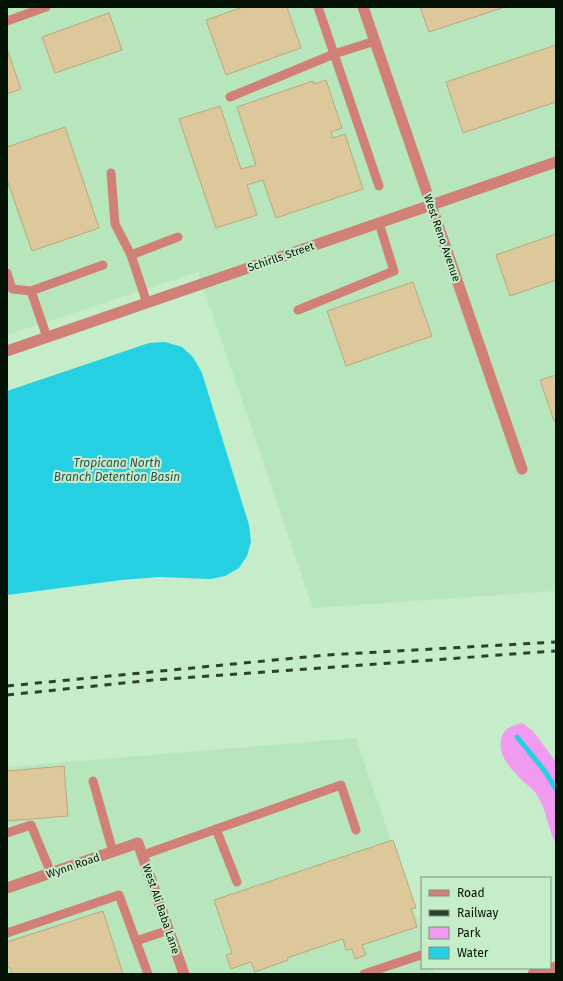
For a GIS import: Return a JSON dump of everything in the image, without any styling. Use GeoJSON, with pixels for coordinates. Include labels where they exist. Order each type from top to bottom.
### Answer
{"type":"FeatureCollection","features":[{"type":"Feature","properties":{"kind":"street","name":"West Reno Avenue"},"geometry":{"type":"LineString","coordinates":[[363,7],[522,469]]}},
{"type":"Feature","properties":{"kind":"street","name":"Schirlls Street"},"geometry":{"type":"LineString","coordinates":[[7,351],[556,162]]}},
{"type":"Feature","properties":{"kind":"street","name":"Wynn Road"},"geometry":{"type":"LineString","coordinates":[[7,888],[138,844]]}},
{"type":"Feature","properties":{"kind":"street","name":"West Ali Baba Lane"},"geometry":{"type":"LineString","coordinates":[[138,844],[184,974]]}},
{"type":"Feature","properties":{"kind":"street"},"geometry":{"type":"LineString","coordinates":[[537,973],[550,969]]}},
{"type":"Feature","properties":{"kind":"lane"},"geometry":{"type":"LineString","coordinates":[[7,20],[46,7]]}},
{"type":"Feature","properties":{"kind":"lane"},"geometry":{"type":"LineString","coordinates":[[318,7],[379,186]]}},
{"type":"Feature","properties":{"kind":"lane"},"geometry":{"type":"LineString","coordinates":[[230,97],[334,54],[374,40]]}},
{"type":"Feature","properties":{"kind":"lane"},"geometry":{"type":"LineString","coordinates":[[111,173],[115,224],[132,255],[147,303]]}},
{"type":"Feature","properties":{"kind":"lane"},"geometry":{"type":"LineString","coordinates":[[298,310],[394,271],[379,223]]}},
{"type":"Feature","properties":{"kind":"lane"},"geometry":{"type":"LineString","coordinates":[[132,255],[178,237]]}},
{"type":"Feature","properties":{"kind":"lane"},"geometry":{"type":"LineString","coordinates":[[7,273],[12,289],[31,291],[104,265]]}},
{"type":"Feature","properties":{"kind":"lane"},"geometry":{"type":"LineString","coordinates":[[31,291],[47,337]]}},
{"type":"Feature","properties":{"kind":"lane"},"geometry":{"type":"LineString","coordinates":[[93,781],[113,852]]}},
{"type":"Feature","properties":{"kind":"lane"},"geometry":{"type":"LineString","coordinates":[[142,855],[341,784],[356,830]]}},
{"type":"Feature","properties":{"kind":"lane"},"geometry":{"type":"LineString","coordinates":[[7,833],[31,825],[51,874]]}},
{"type":"Feature","properties":{"kind":"lane"},"geometry":{"type":"LineString","coordinates":[[216,829],[237,882]]}},
{"type":"Feature","properties":{"kind":"lane"},"geometry":{"type":"LineString","coordinates":[[7,933],[120,895],[148,974]]}},
{"type":"Feature","properties":{"kind":"lane"},"geometry":{"type":"LineString","coordinates":[[136,941],[169,930]]}},
{"type":"Feature","properties":{"kind":"lane"},"geometry":{"type":"LineString","coordinates":[[364,974],[421,955]]}},
{"type":"Feature","properties":{"kind":"shaded area"},"geometry":{"type":"Polygon","coordinates":[[[7,7],[556,7],[556,591],[313,608],[198,272],[7,335],[7,7]]]}},
{"type":"Feature","properties":{"kind":"shaded area"},"geometry":{"type":"Polygon","coordinates":[[[356,738],[421,929],[421,969],[434,969],[436,974],[7,974],[7,767],[356,738]]]}},
{"type":"Feature","properties":{"kind":"green space"},"geometry":{"type":"Polygon","coordinates":[[[522,723],[533,731],[556,762],[556,842],[553,838],[544,808],[538,797],[511,768],[502,753],[501,741],[506,730],[522,723]]]}},
{"type":"Feature","properties":{"kind":"water","name":"Tropicana North Branch Detention Basin"},"geometry":{"type":"Polygon","coordinates":[[[165,342],[182,347],[193,357],[202,373],[249,525],[251,542],[247,556],[239,568],[225,576],[211,579],[159,577],[122,580],[7,595],[7,391],[149,343],[165,342]]]}},
{"type":"Feature","properties":{"kind":"building"},"geometry":{"type":"Polygon","coordinates":[[[243,7],[287,7],[301,48],[226,75],[206,20],[243,7]]]}},
{"type":"Feature","properties":{"kind":"building"},"geometry":{"type":"Polygon","coordinates":[[[420,7],[505,7],[429,32],[420,7]]]}},
{"type":"Feature","properties":{"kind":"building"},"geometry":{"type":"Polygon","coordinates":[[[109,13],[122,50],[55,73],[42,37],[109,13]]]}},
{"type":"Feature","properties":{"kind":"building"},"geometry":{"type":"Polygon","coordinates":[[[556,45],[556,102],[463,133],[446,82],[556,45]]]}},
{"type":"Feature","properties":{"kind":"building"},"geometry":{"type":"Polygon","coordinates":[[[7,49],[21,89],[7,94],[7,49]]]}},
{"type":"Feature","properties":{"kind":"building"},"geometry":{"type":"Polygon","coordinates":[[[326,80],[342,128],[331,132],[333,138],[345,134],[363,189],[276,218],[263,180],[247,185],[257,215],[216,228],[179,119],[220,106],[241,169],[256,165],[237,107],[313,81],[314,84],[326,80]]]}},
{"type":"Feature","properties":{"kind":"building"},"geometry":{"type":"Polygon","coordinates":[[[65,127],[99,228],[32,251],[7,180],[7,147],[65,127]]]}},
{"type":"Feature","properties":{"kind":"building"},"geometry":{"type":"Polygon","coordinates":[[[556,234],[556,280],[510,296],[496,255],[556,234]]]}},
{"type":"Feature","properties":{"kind":"building"},"geometry":{"type":"Polygon","coordinates":[[[413,282],[432,336],[346,366],[327,311],[413,282]]]}},
{"type":"Feature","properties":{"kind":"building"},"geometry":{"type":"Polygon","coordinates":[[[556,375],[556,420],[554,421],[540,380],[556,375]]]}},
{"type":"Feature","properties":{"kind":"building"},"geometry":{"type":"Polygon","coordinates":[[[64,766],[68,816],[7,821],[7,771],[64,766]]]}},
{"type":"Feature","properties":{"kind":"building"},"geometry":{"type":"Polygon","coordinates":[[[393,840],[416,908],[411,909],[417,927],[362,945],[366,955],[355,959],[352,949],[346,950],[343,939],[287,958],[288,960],[255,972],[251,962],[231,969],[226,955],[232,953],[214,900],[393,840]]]}},
{"type":"Feature","properties":{"kind":"building"},"geometry":{"type":"Polygon","coordinates":[[[103,911],[123,974],[12,974],[10,967],[7,968],[7,942],[103,911]]]}},
{"type":"Feature","properties":{"kind":"waterway"},"geometry":{"type":"LineString","coordinates":[[517,737],[544,770],[556,789]]}},
{"type":"Feature","properties":{"kind":"railway"},"geometry":{"type":"LineString","coordinates":[[7,686],[326,655],[556,642]]}},
{"type":"Feature","properties":{"kind":"railway"},"geometry":{"type":"LineString","coordinates":[[7,695],[153,680],[556,651]]}}]}
